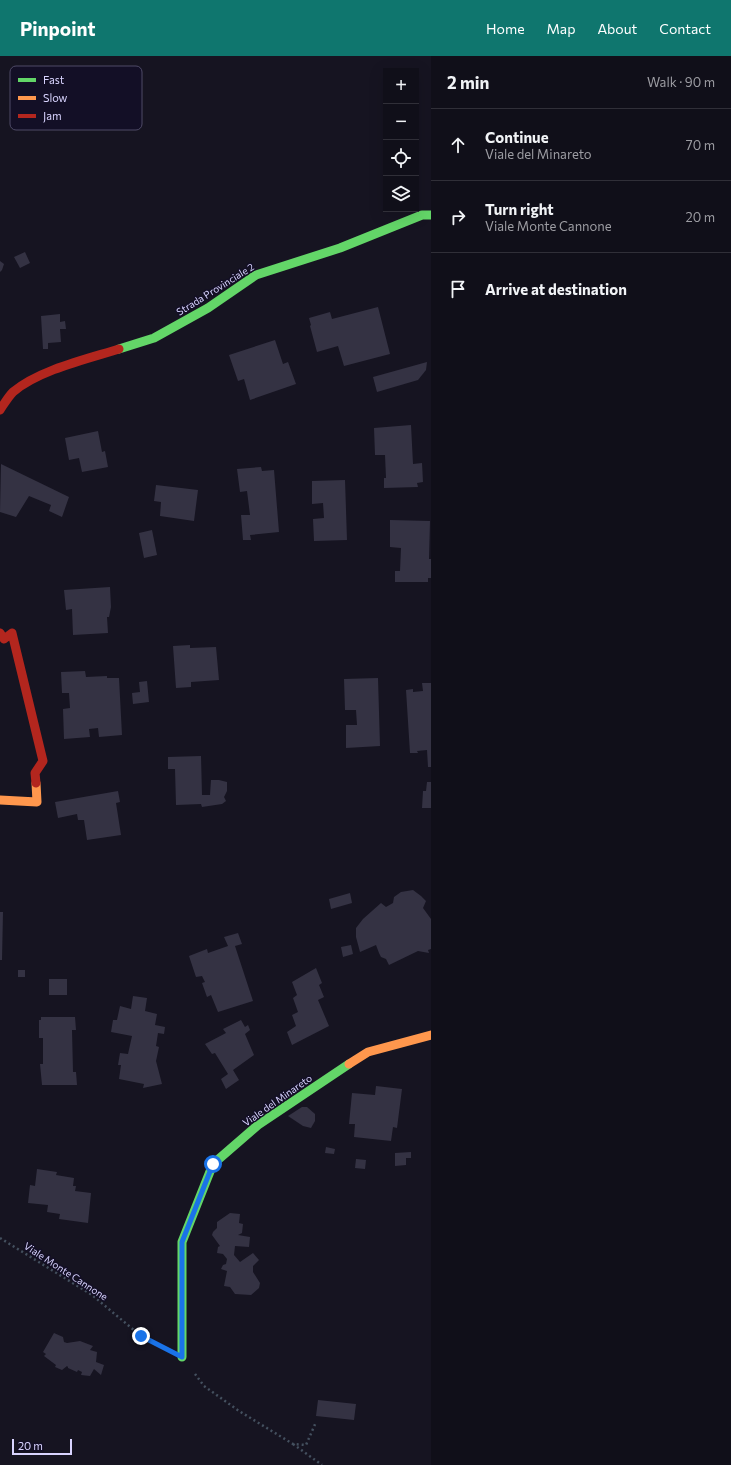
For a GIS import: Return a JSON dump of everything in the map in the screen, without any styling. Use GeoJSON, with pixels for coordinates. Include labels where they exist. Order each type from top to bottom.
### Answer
{"type":"FeatureCollection","features":[{"type":"Feature","properties":{"kind":"street","name":"Strada Provinciale 2"},"geometry":{"type":"LineString","coordinates":[[0,410],[12,393],[30,381],[62,367],[154,338],[208,308],[256,276],[340,248],[422,215],[431,215]]}},
{"type":"Feature","properties":{"kind":"street"},"geometry":{"type":"LineString","coordinates":[[0,634],[4,639],[12,633],[42,761],[35,773],[37,802],[0,800]]}},
{"type":"Feature","properties":{"kind":"street","name":"Viale del Minareto"},"geometry":{"type":"LineString","coordinates":[[182,1357],[182,1242],[213,1164],[258,1125],[368,1052],[431,1035]]}},
{"type":"Feature","properties":{"kind":"path","name":"Viale Monte Cannone"},"geometry":{"type":"LineString","coordinates":[[0,1238],[92,1295],[141,1336],[182,1357]]}},
{"type":"Feature","properties":{"kind":"path"},"geometry":{"type":"LineString","coordinates":[[182,1357],[204,1386],[239,1411],[293,1444],[322,1465]]}},
{"type":"Feature","properties":{"kind":"path"},"geometry":{"type":"LineString","coordinates":[[293,1444],[306,1445],[316,1422]]}},
{"type":"Feature","properties":{"kind":"building"},"geometry":{"type":"Polygon","coordinates":[[[25,252],[30,263],[20,268],[14,257],[25,252]]]}},
{"type":"Feature","properties":{"kind":"building"},"geometry":{"type":"Polygon","coordinates":[[[0,261],[4,264],[0,272],[0,261]]]}},
{"type":"Feature","properties":{"kind":"building"},"geometry":{"type":"Polygon","coordinates":[[[378,307],[390,354],[344,366],[338,346],[317,352],[309,318],[330,312],[332,319],[378,307]]]}},
{"type":"Feature","properties":{"kind":"building"},"geometry":{"type":"Polygon","coordinates":[[[60,314],[60,322],[65,321],[66,329],[60,329],[61,342],[48,343],[48,349],[43,349],[41,316],[60,314]]]}},
{"type":"Feature","properties":{"kind":"building"},"geometry":{"type":"Polygon","coordinates":[[[275,340],[283,364],[288,362],[296,384],[250,400],[244,379],[238,381],[229,355],[275,340]]]}},
{"type":"Feature","properties":{"kind":"building"},"geometry":{"type":"Polygon","coordinates":[[[427,362],[426,370],[418,380],[377,392],[373,377],[427,362]]]}},
{"type":"Feature","properties":{"kind":"building"},"geometry":{"type":"Polygon","coordinates":[[[411,425],[413,464],[422,463],[423,482],[417,483],[418,487],[384,488],[384,478],[386,478],[385,455],[375,455],[374,428],[411,425]]]}},
{"type":"Feature","properties":{"kind":"building"},"geometry":{"type":"Polygon","coordinates":[[[98,431],[102,452],[105,451],[108,467],[82,472],[79,458],[69,460],[65,438],[98,431]]]}},
{"type":"Feature","properties":{"kind":"building"},"geometry":{"type":"Polygon","coordinates":[[[1,464],[69,497],[62,517],[49,511],[51,505],[29,496],[16,517],[0,512],[1,464]]]}},
{"type":"Feature","properties":{"kind":"building"},"geometry":{"type":"Polygon","coordinates":[[[261,467],[262,471],[274,470],[279,532],[250,535],[251,540],[243,540],[241,515],[250,515],[247,491],[240,492],[237,469],[261,467]]]}},
{"type":"Feature","properties":{"kind":"building"},"geometry":{"type":"Polygon","coordinates":[[[345,480],[347,540],[314,541],[313,519],[324,518],[323,503],[312,504],[312,481],[345,480]]]}},
{"type":"Feature","properties":{"kind":"building"},"geometry":{"type":"Polygon","coordinates":[[[156,485],[198,490],[194,521],[160,516],[161,502],[154,501],[156,485]]]}},
{"type":"Feature","properties":{"kind":"building"},"geometry":{"type":"Polygon","coordinates":[[[390,520],[430,521],[429,559],[431,559],[431,578],[428,578],[428,582],[395,582],[395,571],[400,571],[401,548],[390,547],[390,520]]]}},
{"type":"Feature","properties":{"kind":"building"},"geometry":{"type":"Polygon","coordinates":[[[152,530],[157,555],[144,558],[139,533],[152,530]]]}},
{"type":"Feature","properties":{"kind":"building"},"geometry":{"type":"Polygon","coordinates":[[[110,587],[111,607],[109,617],[107,617],[108,633],[73,635],[72,609],[66,610],[64,590],[110,587]]]}},
{"type":"Feature","properties":{"kind":"building"},"geometry":{"type":"Polygon","coordinates":[[[190,645],[190,648],[216,647],[219,680],[191,682],[191,687],[176,688],[173,646],[190,645]]]}},
{"type":"Feature","properties":{"kind":"building"},"geometry":{"type":"Polygon","coordinates":[[[85,671],[86,677],[107,676],[107,678],[119,678],[122,735],[99,737],[98,728],[89,729],[90,737],[64,739],[63,709],[70,708],[69,693],[62,693],[61,672],[85,671]]]}},
{"type":"Feature","properties":{"kind":"building"},"geometry":{"type":"Polygon","coordinates":[[[378,678],[380,746],[346,748],[346,725],[357,725],[356,710],[345,710],[344,679],[378,678]]]}},
{"type":"Feature","properties":{"kind":"building"},"geometry":{"type":"Polygon","coordinates":[[[147,681],[149,702],[133,704],[132,693],[140,692],[139,682],[147,681]]]}},
{"type":"Feature","properties":{"kind":"building"},"geometry":{"type":"Polygon","coordinates":[[[422,683],[431,683],[431,767],[428,767],[427,750],[417,751],[418,753],[410,753],[406,690],[413,689],[413,692],[423,691],[422,683]]]}},
{"type":"Feature","properties":{"kind":"building"},"geometry":{"type":"Polygon","coordinates":[[[201,756],[202,795],[210,795],[211,780],[227,782],[227,791],[224,797],[226,801],[222,804],[202,807],[201,804],[176,805],[175,769],[168,769],[168,757],[201,756]]]}},
{"type":"Feature","properties":{"kind":"building"},"geometry":{"type":"Polygon","coordinates":[[[427,782],[431,782],[431,808],[422,808],[423,791],[426,791],[427,782]]]}},
{"type":"Feature","properties":{"kind":"building"},"geometry":{"type":"Polygon","coordinates":[[[118,791],[120,802],[116,803],[121,835],[87,840],[84,820],[78,820],[77,814],[58,818],[55,802],[118,791]]]}},
{"type":"Feature","properties":{"kind":"building"},"geometry":{"type":"Polygon","coordinates":[[[413,890],[426,901],[423,908],[431,919],[431,949],[428,950],[429,953],[418,951],[389,965],[386,959],[381,957],[376,945],[360,952],[356,937],[356,928],[363,919],[381,903],[386,907],[393,903],[394,897],[401,892],[413,890]]]}},
{"type":"Feature","properties":{"kind":"building"},"geometry":{"type":"Polygon","coordinates":[[[350,893],[352,903],[331,909],[329,899],[350,893]]]}},
{"type":"Feature","properties":{"kind":"building"},"geometry":{"type":"Polygon","coordinates":[[[0,912],[3,912],[2,960],[0,960],[0,912]]]}},
{"type":"Feature","properties":{"kind":"building"},"geometry":{"type":"Polygon","coordinates":[[[238,933],[242,944],[235,946],[253,1001],[218,1012],[211,995],[207,997],[202,983],[205,982],[202,976],[196,977],[189,956],[207,949],[208,953],[228,946],[224,937],[238,933]]]}},
{"type":"Feature","properties":{"kind":"building"},"geometry":{"type":"Polygon","coordinates":[[[351,945],[353,954],[343,957],[341,947],[351,945]]]}},
{"type":"Feature","properties":{"kind":"building"},"geometry":{"type":"Polygon","coordinates":[[[316,968],[322,983],[319,985],[324,997],[318,1000],[329,1026],[292,1045],[287,1032],[296,1026],[292,1015],[298,1012],[293,998],[297,995],[292,982],[316,968]]]}},
{"type":"Feature","properties":{"kind":"building"},"geometry":{"type":"Polygon","coordinates":[[[18,970],[25,970],[25,977],[18,977],[18,970]]]}},
{"type":"Feature","properties":{"kind":"building"},"geometry":{"type":"Polygon","coordinates":[[[49,979],[67,979],[67,995],[49,995],[49,979]]]}},
{"type":"Feature","properties":{"kind":"building"},"geometry":{"type":"Polygon","coordinates":[[[133,996],[147,998],[145,1011],[157,1014],[155,1025],[165,1027],[164,1034],[158,1033],[156,1046],[159,1047],[156,1061],[162,1084],[143,1088],[144,1084],[119,1079],[121,1065],[118,1065],[120,1053],[128,1054],[132,1036],[111,1032],[113,1020],[117,1020],[120,1006],[131,1009],[133,996]]]}},
{"type":"Feature","properties":{"kind":"building"},"geometry":{"type":"Polygon","coordinates":[[[41,1017],[75,1017],[76,1030],[72,1030],[73,1072],[76,1072],[77,1085],[42,1085],[40,1064],[43,1064],[43,1038],[39,1038],[39,1020],[41,1020],[41,1017]]]}},
{"type":"Feature","properties":{"kind":"building"},"geometry":{"type":"Polygon","coordinates":[[[241,1020],[245,1027],[248,1025],[250,1030],[245,1034],[254,1055],[233,1070],[239,1080],[226,1089],[221,1079],[228,1074],[215,1053],[212,1054],[205,1044],[226,1033],[223,1029],[241,1020]]]}},
{"type":"Feature","properties":{"kind":"building"},"geometry":{"type":"Polygon","coordinates":[[[376,1086],[402,1089],[397,1128],[393,1127],[391,1141],[354,1137],[355,1124],[349,1124],[352,1093],[375,1095],[376,1086]]]}},
{"type":"Feature","properties":{"kind":"building"},"geometry":{"type":"Polygon","coordinates":[[[302,1107],[307,1107],[315,1114],[315,1121],[311,1128],[303,1126],[288,1116],[302,1107]]]}},
{"type":"Feature","properties":{"kind":"building"},"geometry":{"type":"Polygon","coordinates":[[[326,1147],[335,1149],[334,1154],[325,1153],[326,1147]]]}},
{"type":"Feature","properties":{"kind":"building"},"geometry":{"type":"Polygon","coordinates":[[[411,1152],[411,1158],[406,1158],[406,1165],[395,1166],[395,1153],[411,1152]]]}},
{"type":"Feature","properties":{"kind":"building"},"geometry":{"type":"Polygon","coordinates":[[[356,1159],[366,1160],[365,1169],[355,1168],[356,1159]]]}},
{"type":"Feature","properties":{"kind":"building"},"geometry":{"type":"Polygon","coordinates":[[[37,1169],[57,1172],[56,1175],[74,1178],[73,1186],[76,1186],[75,1191],[91,1193],[88,1223],[59,1219],[60,1214],[47,1212],[48,1205],[28,1203],[30,1185],[35,1186],[37,1169]]]}},
{"type":"Feature","properties":{"kind":"building"},"geometry":{"type":"Polygon","coordinates":[[[230,1213],[240,1214],[239,1223],[243,1224],[242,1233],[238,1235],[250,1237],[249,1247],[235,1246],[234,1255],[240,1262],[253,1253],[259,1260],[253,1266],[253,1272],[260,1283],[259,1288],[251,1295],[235,1294],[230,1287],[224,1286],[227,1271],[221,1269],[223,1265],[226,1264],[227,1259],[223,1254],[217,1253],[218,1247],[220,1246],[212,1235],[217,1228],[217,1222],[230,1213]]]}},
{"type":"Feature","properties":{"kind":"building"},"geometry":{"type":"Polygon","coordinates":[[[54,1333],[63,1337],[64,1342],[67,1343],[80,1341],[93,1346],[90,1350],[97,1352],[96,1362],[104,1365],[101,1375],[94,1369],[90,1376],[81,1375],[82,1372],[78,1370],[77,1372],[68,1368],[67,1366],[62,1370],[55,1367],[56,1365],[44,1356],[46,1354],[43,1352],[54,1333]]]}},
{"type":"Feature","properties":{"kind":"building"},"geometry":{"type":"Polygon","coordinates":[[[318,1400],[356,1404],[354,1420],[316,1416],[318,1400]]]}},
{"type":"Feature","properties":{"kind":"traffic: fast"},"geometry":{"type":"LineString","coordinates":[[119,349],[154,338],[208,308],[256,275],[340,248],[422,215],[431,215]]}},
{"type":"Feature","properties":{"kind":"traffic: fast"},"geometry":{"type":"LineString","coordinates":[[182,1357],[182,1242],[213,1164],[258,1125],[349,1064]]}},
{"type":"Feature","properties":{"kind":"traffic: slow"},"geometry":{"type":"LineString","coordinates":[[0,800],[37,802],[36,783]]}},
{"type":"Feature","properties":{"kind":"traffic: slow"},"geometry":{"type":"LineString","coordinates":[[349,1064],[368,1052],[431,1035]]}},
{"type":"Feature","properties":{"kind":"traffic: jam"},"geometry":{"type":"LineString","coordinates":[[0,410],[13,392],[36,377],[78,361],[119,349]]}},
{"type":"Feature","properties":{"kind":"traffic: jam"},"geometry":{"type":"LineString","coordinates":[[0,633],[4,639],[12,633],[43,761],[35,773],[36,783]]}},
{"type":"Feature","properties":{"kind":"route"},"geometry":{"type":"LineString","coordinates":[[141,1336],[182,1357],[182,1242],[213,1164]]}}]}
